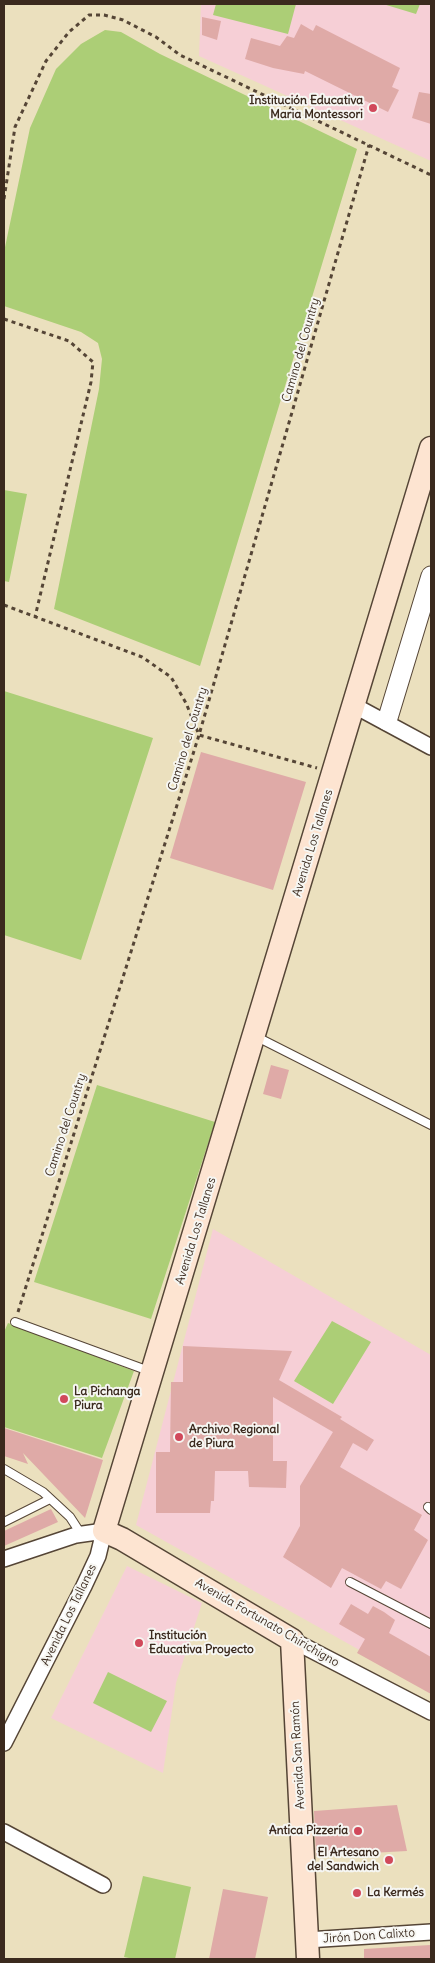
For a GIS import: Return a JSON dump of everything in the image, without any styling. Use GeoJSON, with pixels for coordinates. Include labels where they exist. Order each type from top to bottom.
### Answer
{"type":"FeatureCollection","features":[{"type":"Feature","properties":{"kind":"main road","name":"Avenida Los Tallanes"},"geometry":{"type":"LineString","coordinates":[[104,1531],[335,773],[431,448]]}},
{"type":"Feature","properties":{"kind":"main road","name":"Avenida Fortunato Chirichigno"},"geometry":{"type":"LineString","coordinates":[[104,1531],[122,1539],[292,1640]]}},
{"type":"Feature","properties":{"kind":"main road","name":"Avenida San Ramón"},"geometry":{"type":"LineString","coordinates":[[292,1640],[307,1950]]}},
{"type":"Feature","properties":{"kind":"street"},"geometry":{"type":"LineString","coordinates":[[387,722],[431,576]]}},
{"type":"Feature","properties":{"kind":"street"},"geometry":{"type":"LineString","coordinates":[[355,706],[431,747]]}},
{"type":"Feature","properties":{"kind":"street"},"geometry":{"type":"LineString","coordinates":[[4,1559],[81,1534],[104,1531]]}},
{"type":"Feature","properties":{"kind":"street","name":"Avenida Los Tallanes"},"geometry":{"type":"LineString","coordinates":[[4,1743],[84,1586],[98,1556],[104,1531]]}},
{"type":"Feature","properties":{"kind":"street","name":"Avenida Fortunato Chirichigno"},"geometry":{"type":"LineString","coordinates":[[292,1640],[431,1712]]}},
{"type":"Feature","properties":{"kind":"street"},"geometry":{"type":"LineString","coordinates":[[4,1832],[103,1885]]}},
{"type":"Feature","properties":{"kind":"street","name":"Jirón Don Calixto"},"geometry":{"type":"LineString","coordinates":[[307,1950],[431,1932]]}},
{"type":"Feature","properties":{"kind":"lane"},"geometry":{"type":"LineString","coordinates":[[255,1036],[431,1125]]}},
{"type":"Feature","properties":{"kind":"lane"},"geometry":{"type":"LineString","coordinates":[[15,1322],[152,1373]]}},
{"type":"Feature","properties":{"kind":"lane"},"geometry":{"type":"LineString","coordinates":[[4,1469],[22,1478],[50,1499],[70,1517],[81,1534]]}},
{"type":"Feature","properties":{"kind":"lane"},"geometry":{"type":"LineString","coordinates":[[4,1522],[50,1499]]}},
{"type":"Feature","properties":{"kind":"lane"},"geometry":{"type":"LineString","coordinates":[[350,1582],[431,1624]]}},
{"type":"Feature","properties":{"kind":"path"},"geometry":{"type":"LineString","coordinates":[[4,199],[19,118],[46,61],[69,32],[89,15],[104,15],[123,20],[156,37],[180,55],[431,175]]}},
{"type":"Feature","properties":{"kind":"path","name":"Camino del Country"},"geometry":{"type":"LineString","coordinates":[[15,1322],[36,1249],[199,735],[369,145]]}},
{"type":"Feature","properties":{"kind":"path"},"geometry":{"type":"LineString","coordinates":[[4,319],[69,341],[93,362],[91,382],[35,617]]}},
{"type":"Feature","properties":{"kind":"path"},"geometry":{"type":"LineString","coordinates":[[4,605],[142,658],[170,677],[186,703],[199,735],[335,773]]}},
{"type":"Feature","properties":{"kind":"shaded area","name":"Institución Educativa Maria Montessori"},"geometry":{"type":"Polygon","coordinates":[[[201,4],[431,4],[431,161],[199,56],[201,4]]]}},
{"type":"Feature","properties":{"kind":"shaded area"},"geometry":{"type":"Polygon","coordinates":[[[213,1229],[431,1355],[431,1690],[136,1525],[213,1229]]]}},
{"type":"Feature","properties":{"kind":"shaded area","name":"Institución Educativa Proyecto"},"geometry":{"type":"Polygon","coordinates":[[[127,1566],[202,1603],[176,1683],[163,1773],[51,1718],[127,1566]]]}},
{"type":"Feature","properties":{"kind":"green space"},"geometry":{"type":"Polygon","coordinates":[[[216,4],[296,4],[288,34],[213,15],[216,4]]]}},
{"type":"Feature","properties":{"kind":"green space"},"geometry":{"type":"Polygon","coordinates":[[[383,4],[420,4],[416,14],[383,4]]]}},
{"type":"Feature","properties":{"kind":"green space"},"geometry":{"type":"Polygon","coordinates":[[[105,30],[121,32],[160,54],[357,149],[200,666],[54,609],[99,389],[102,359],[98,343],[81,332],[4,306],[4,252],[30,128],[56,69],[81,44],[105,30]]]}},
{"type":"Feature","properties":{"kind":"green space"},"geometry":{"type":"Polygon","coordinates":[[[4,490],[27,494],[9,582],[4,581],[4,490]]]}},
{"type":"Feature","properties":{"kind":"green space"},"geometry":{"type":"Polygon","coordinates":[[[4,691],[153,738],[81,960],[4,935],[4,691]]]}},
{"type":"Feature","properties":{"kind":"green space"},"geometry":{"type":"Polygon","coordinates":[[[97,1085],[215,1122],[151,1319],[34,1282],[97,1085]]]}},
{"type":"Feature","properties":{"kind":"green space"},"geometry":{"type":"Polygon","coordinates":[[[332,1321],[371,1342],[333,1404],[294,1381],[332,1321]]]}},
{"type":"Feature","properties":{"kind":"green space","name":"La Pichanga Piura"},"geometry":{"type":"Polygon","coordinates":[[[8,1323],[134,1371],[102,1458],[4,1427],[4,1332],[8,1323]]]}},
{"type":"Feature","properties":{"kind":"green space"},"geometry":{"type":"Polygon","coordinates":[[[108,1672],[167,1701],[151,1732],[93,1703],[108,1672]]]}},
{"type":"Feature","properties":{"kind":"green space"},"geometry":{"type":"Polygon","coordinates":[[[143,1876],[191,1887],[175,1959],[134,1959],[124,1957],[143,1876]]]}},
{"type":"Feature","properties":{"kind":"building"},"geometry":{"type":"Polygon","coordinates":[[[202,17],[221,21],[217,40],[202,35],[202,17]]]}},
{"type":"Feature","properties":{"kind":"building"},"geometry":{"type":"Polygon","coordinates":[[[301,24],[313,31],[316,25],[400,68],[392,87],[399,90],[388,112],[305,71],[304,74],[273,68],[245,59],[251,38],[280,46],[287,36],[294,38],[301,24]]]}},
{"type":"Feature","properties":{"kind":"building"},"geometry":{"type":"Polygon","coordinates":[[[419,92],[431,94],[431,124],[412,118],[419,92]]]}},
{"type":"Feature","properties":{"kind":"building"},"geometry":{"type":"Polygon","coordinates":[[[201,752],[306,782],[273,890],[170,858],[201,752]]]}},
{"type":"Feature","properties":{"kind":"building"},"geometry":{"type":"Polygon","coordinates":[[[271,1065],[289,1070],[281,1099],[263,1094],[271,1065]]]}},
{"type":"Feature","properties":{"kind":"building"},"geometry":{"type":"Polygon","coordinates":[[[183,1346],[292,1351],[279,1380],[342,1417],[340,1419],[374,1440],[367,1451],[353,1443],[340,1467],[422,1515],[414,1530],[428,1540],[401,1589],[386,1581],[381,1589],[342,1568],[331,1588],[283,1557],[300,1526],[300,1486],[333,1432],[273,1397],[273,1461],[287,1461],[286,1488],[249,1487],[248,1471],[215,1471],[214,1501],[211,1501],[210,1513],[156,1513],[156,1452],[170,1452],[171,1382],[183,1382],[183,1346]]]}},
{"type":"Feature","properties":{"kind":"building"},"geometry":{"type":"Polygon","coordinates":[[[4,1428],[103,1460],[85,1518],[23,1453],[28,1464],[4,1456],[4,1428]]]}},
{"type":"Feature","properties":{"kind":"building"},"geometry":{"type":"Polygon","coordinates":[[[51,1509],[58,1522],[4,1546],[4,1531],[51,1509]]]}},
{"type":"Feature","properties":{"kind":"building"},"geometry":{"type":"Polygon","coordinates":[[[351,1604],[368,1614],[373,1606],[384,1612],[395,1620],[389,1633],[431,1657],[431,1694],[357,1653],[365,1639],[339,1624],[351,1604]]]}},
{"type":"Feature","properties":{"kind":"building","name":"Antica Pizzería"},"geometry":{"type":"Polygon","coordinates":[[[397,1805],[407,1851],[316,1856],[314,1811],[397,1805]]]}},
{"type":"Feature","properties":{"kind":"building"},"geometry":{"type":"Polygon","coordinates":[[[223,1889],[268,1897],[255,1959],[209,1959],[223,1889]]]}},
{"type":"Feature","properties":{"kind":"building"},"geometry":{"type":"Polygon","coordinates":[[[430,1945],[431,1959],[364,1959],[364,1949],[430,1945]]]}},
{"type":"Feature","properties":{"kind":"place","name":"Institución Educativa Maria Montessori"},"geometry":{"type":"Point","coordinates":[373,108]}},
{"type":"Feature","properties":{"kind":"place","name":"La Pichanga Piura"},"geometry":{"type":"Point","coordinates":[64,1399]}},
{"type":"Feature","properties":{"kind":"place","name":"Archivo Regional de Piura"},"geometry":{"type":"Point","coordinates":[179,1437]}},
{"type":"Feature","properties":{"kind":"place","name":"Institución Educativa Proyecto"},"geometry":{"type":"Point","coordinates":[139,1643]}},
{"type":"Feature","properties":{"kind":"place","name":"Antica Pizzería"},"geometry":{"type":"Point","coordinates":[358,1831]}},
{"type":"Feature","properties":{"kind":"place","name":"El Artesano del Sandwich"},"geometry":{"type":"Point","coordinates":[389,1860]}},
{"type":"Feature","properties":{"kind":"place","name":"La Kermés"},"geometry":{"type":"Point","coordinates":[357,1893]}}]}
